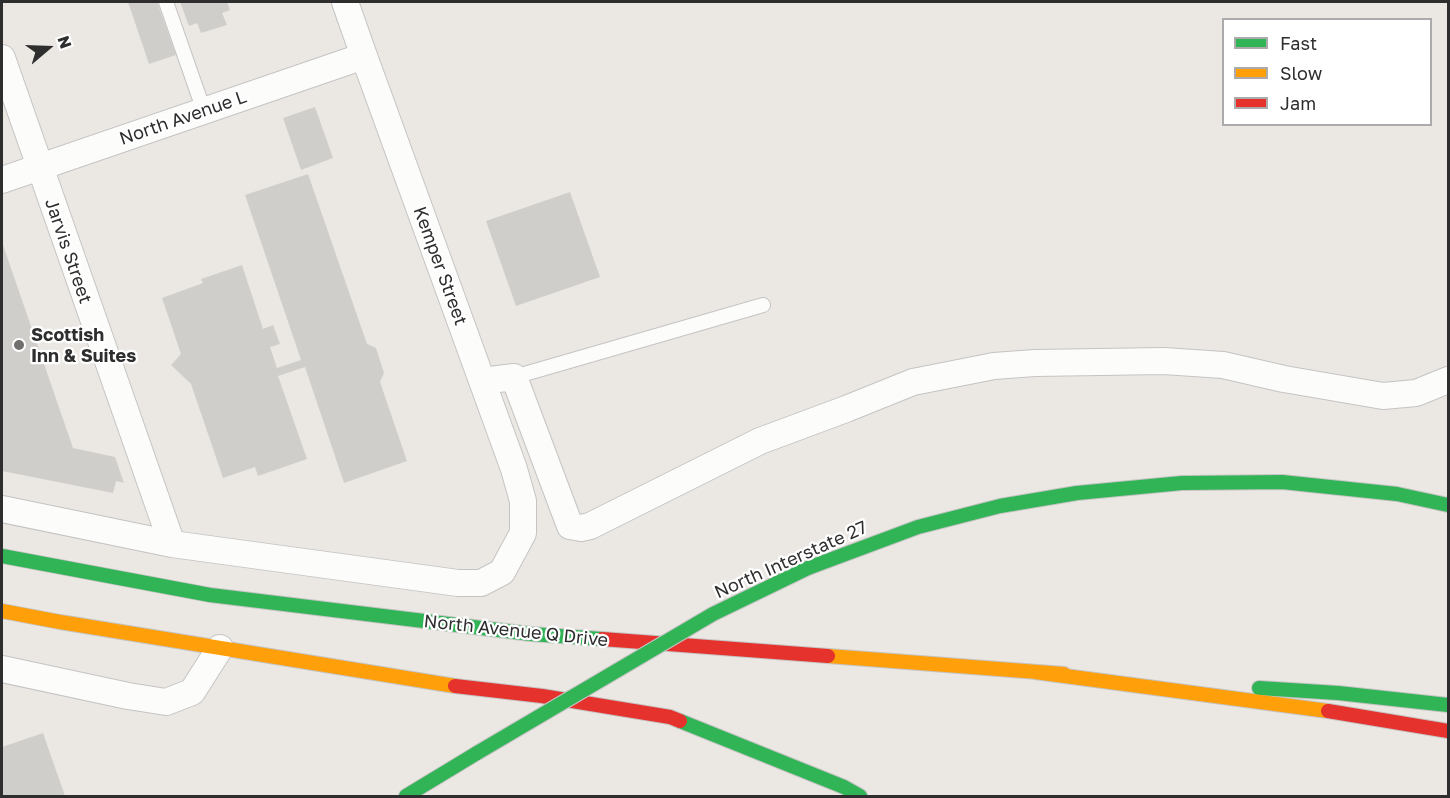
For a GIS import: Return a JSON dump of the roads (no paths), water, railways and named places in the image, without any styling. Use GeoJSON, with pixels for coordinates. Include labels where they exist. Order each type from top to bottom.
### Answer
{"type":"FeatureCollection","features":[{"type":"Feature","properties":{"kind":"main road","name":"North Interstate 27"},"geometry":{"type":"LineString","coordinates":[[406,796],[713,614],[808,568],[918,527],[1000,506],[1077,493],[1182,483],[1282,482],[1397,494],[1449,505]]}},
{"type":"Feature","properties":{"kind":"main road","name":"North Avenue Q Drive"},"geometry":{"type":"LineString","coordinates":[[2,556],[210,596],[531,634],[1035,672]]}},
{"type":"Feature","properties":{"kind":"main road"},"geometry":{"type":"LineString","coordinates":[[2,611],[442,684],[542,696],[670,717],[844,787],[860,796]]}},
{"type":"Feature","properties":{"kind":"main road"},"geometry":{"type":"LineString","coordinates":[[1035,672],[1338,693],[1449,705]]}},
{"type":"Feature","properties":{"kind":"main road"},"geometry":{"type":"LineString","coordinates":[[1035,672],[1344,713],[1449,731]]}},
{"type":"Feature","properties":{"kind":"street","name":"Kemper Street"},"geometry":{"type":"LineString","coordinates":[[172,544],[458,583],[481,583],[501,572],[523,533],[523,501],[514,469],[345,2]]}},
{"type":"Feature","properties":{"kind":"street","name":"North Avenue L"},"geometry":{"type":"LineString","coordinates":[[2,180],[364,56]]}},
{"type":"Feature","properties":{"kind":"street","name":"Jarvis Street"},"geometry":{"type":"LineString","coordinates":[[2,58],[172,544]]}},
{"type":"Feature","properties":{"kind":"street"},"geometry":{"type":"LineString","coordinates":[[482,381],[514,377],[570,526],[581,528],[590,526],[760,441],[913,381],[994,366],[1154,361],[1223,365],[1284,379],[1383,396],[1416,393],[1449,380]]}},
{"type":"Feature","properties":{"kind":"street"},"geometry":{"type":"LineString","coordinates":[[2,509],[172,544]]}},
{"type":"Feature","properties":{"kind":"street"},"geometry":{"type":"LineString","coordinates":[[2,669],[166,702],[192,692],[220,648]]}},
{"type":"Feature","properties":{"kind":"lane"},"geometry":{"type":"LineString","coordinates":[[166,2],[204,111]]}},
{"type":"Feature","properties":{"kind":"lane"},"geometry":{"type":"LineString","coordinates":[[514,377],[763,305]]}},
{"type":"Feature","properties":{"kind":"place","name":"Scottish Inn & Suites"},"geometry":{"type":"Point","coordinates":[19,345]}}]}
